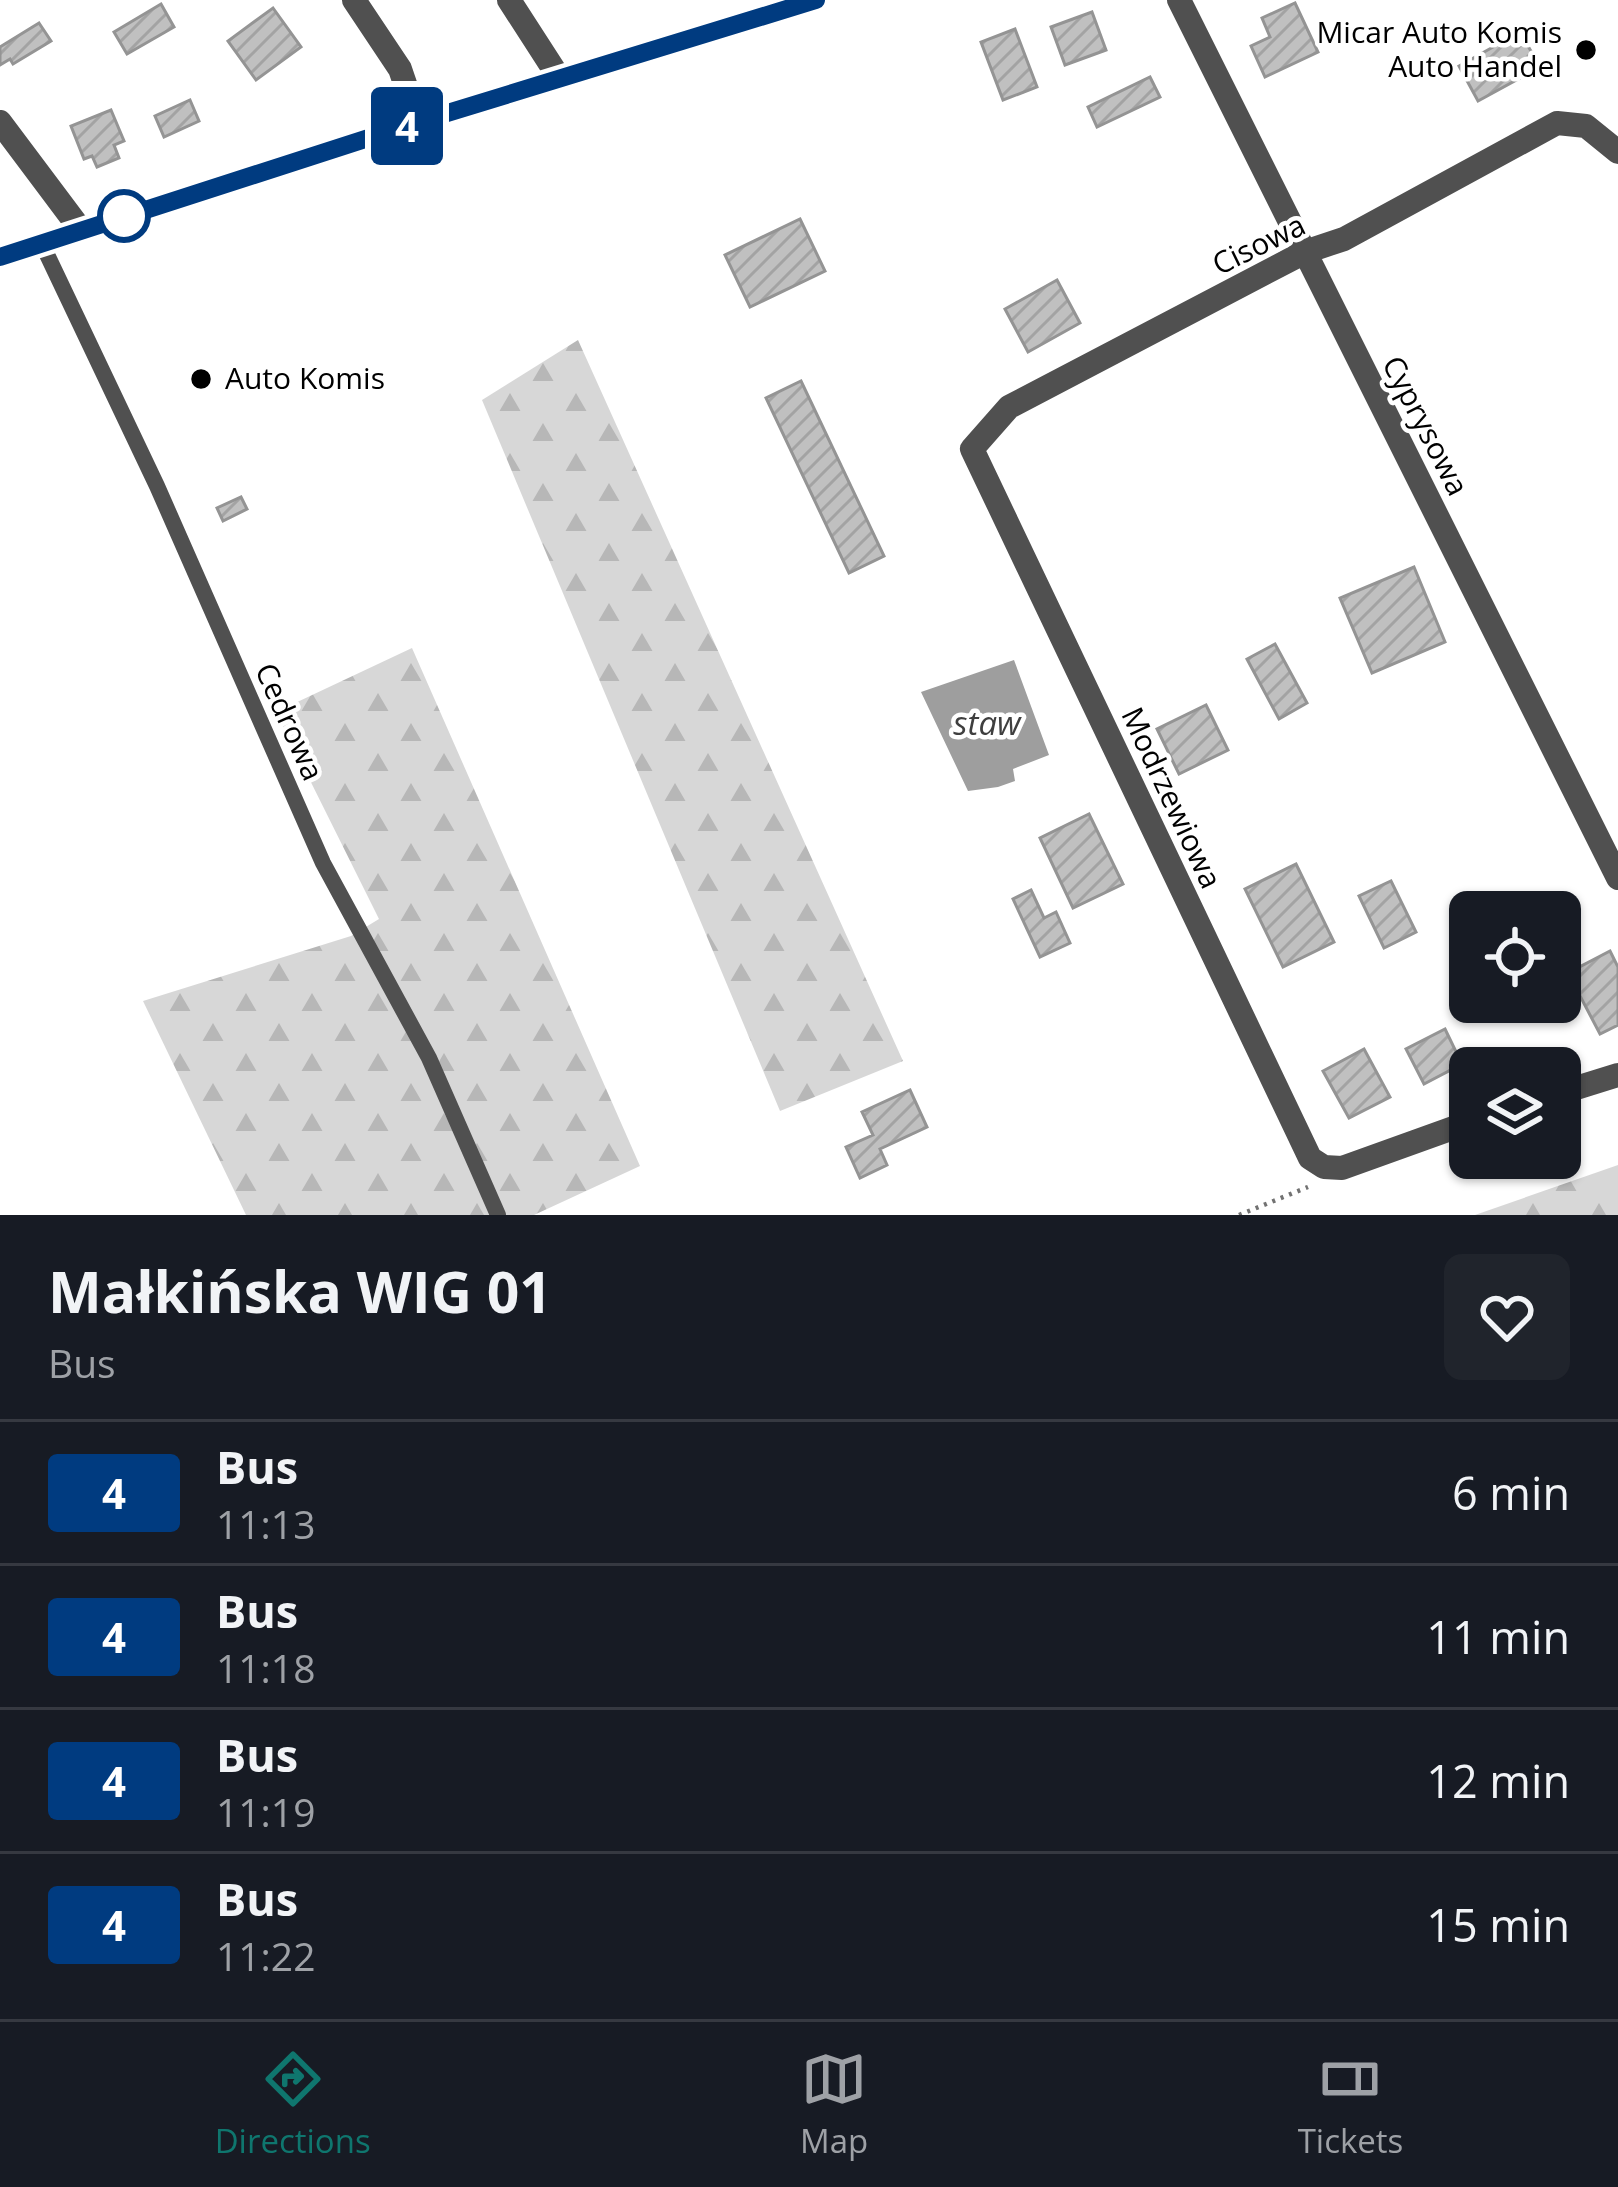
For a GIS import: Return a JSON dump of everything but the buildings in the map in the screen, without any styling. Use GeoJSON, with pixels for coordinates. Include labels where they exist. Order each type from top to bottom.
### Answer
{"type":"FeatureCollection","features":[{"type":"Feature","properties":{"kind":"main road"},"geometry":{"type":"LineString","coordinates":[[0,257],[816,0]]}},
{"type":"Feature","properties":{"kind":"street"},"geometry":{"type":"LineString","coordinates":[[354,0],[400,69],[418,122]]}},
{"type":"Feature","properties":{"kind":"street"},"geometry":{"type":"LineString","coordinates":[[509,0],[560,79]]}},
{"type":"Feature","properties":{"kind":"street","name":"Cyprysowa"},"geometry":{"type":"LineString","coordinates":[[1179,0],[1618,878]]}},
{"type":"Feature","properties":{"kind":"street"},"geometry":{"type":"LineString","coordinates":[[0,122],[81,230]]}},
{"type":"Feature","properties":{"kind":"street","name":"Cisowa"},"geometry":{"type":"LineString","coordinates":[[972,449],[1009,407],[1305,252],[1344,239],[1557,123],[1586,126],[1618,152]]}},
{"type":"Feature","properties":{"kind":"street","name":"Modrzewiowa"},"geometry":{"type":"LineString","coordinates":[[972,449],[1306,1152],[1316,1164],[1317,1176]]}},
{"type":"Feature","properties":{"kind":"street"},"geometry":{"type":"LineString","coordinates":[[1581,1086],[1618,1075]]}},
{"type":"Feature","properties":{"kind":"street"},"geometry":{"type":"LineString","coordinates":[[1317,1176],[1449,1130]]}},
{"type":"Feature","properties":{"kind":"lane","name":"Cedrowa"},"geometry":{"type":"LineString","coordinates":[[42,244],[157,486],[323,863],[429,1058],[498,1215]]}},
{"type":"Feature","properties":{"kind":"path"},"geometry":{"type":"LineString","coordinates":[[1240,1215],[1317,1176]]}},
{"type":"Feature","properties":{"kind":"green space"},"geometry":{"type":"Polygon","coordinates":[[[578,340],[903,1061],[780,1111],[482,400],[578,340]]]}},
{"type":"Feature","properties":{"kind":"green space"},"geometry":{"type":"Polygon","coordinates":[[[412,648],[640,1166],[534,1215],[246,1215],[143,1001],[351,936],[379,919],[276,712],[412,648]]]}},
{"type":"Feature","properties":{"kind":"green space"},"geometry":{"type":"Polygon","coordinates":[[[1618,1165],[1618,1215],[1475,1215],[1581,1179],[1618,1165]]]}},
{"type":"Feature","properties":{"kind":"water","name":"staw"},"geometry":{"type":"Polygon","coordinates":[[[1014,660],[1049,755],[1013,769],[1015,781],[968,791],[921,692],[1014,660]]]}},
{"type":"Feature","properties":{"kind":"bus line","name":"4"},"geometry":{"type":"LineString","coordinates":[[0,257],[816,0]]}},
{"type":"Feature","properties":{"kind":"place","name":"Micar Auto Komis Auto Handel"},"geometry":{"type":"Point","coordinates":[1586,50]}},
{"type":"Feature","properties":{"kind":"place","name":"Auto Komis"},"geometry":{"type":"Point","coordinates":[201,379]}}]}
